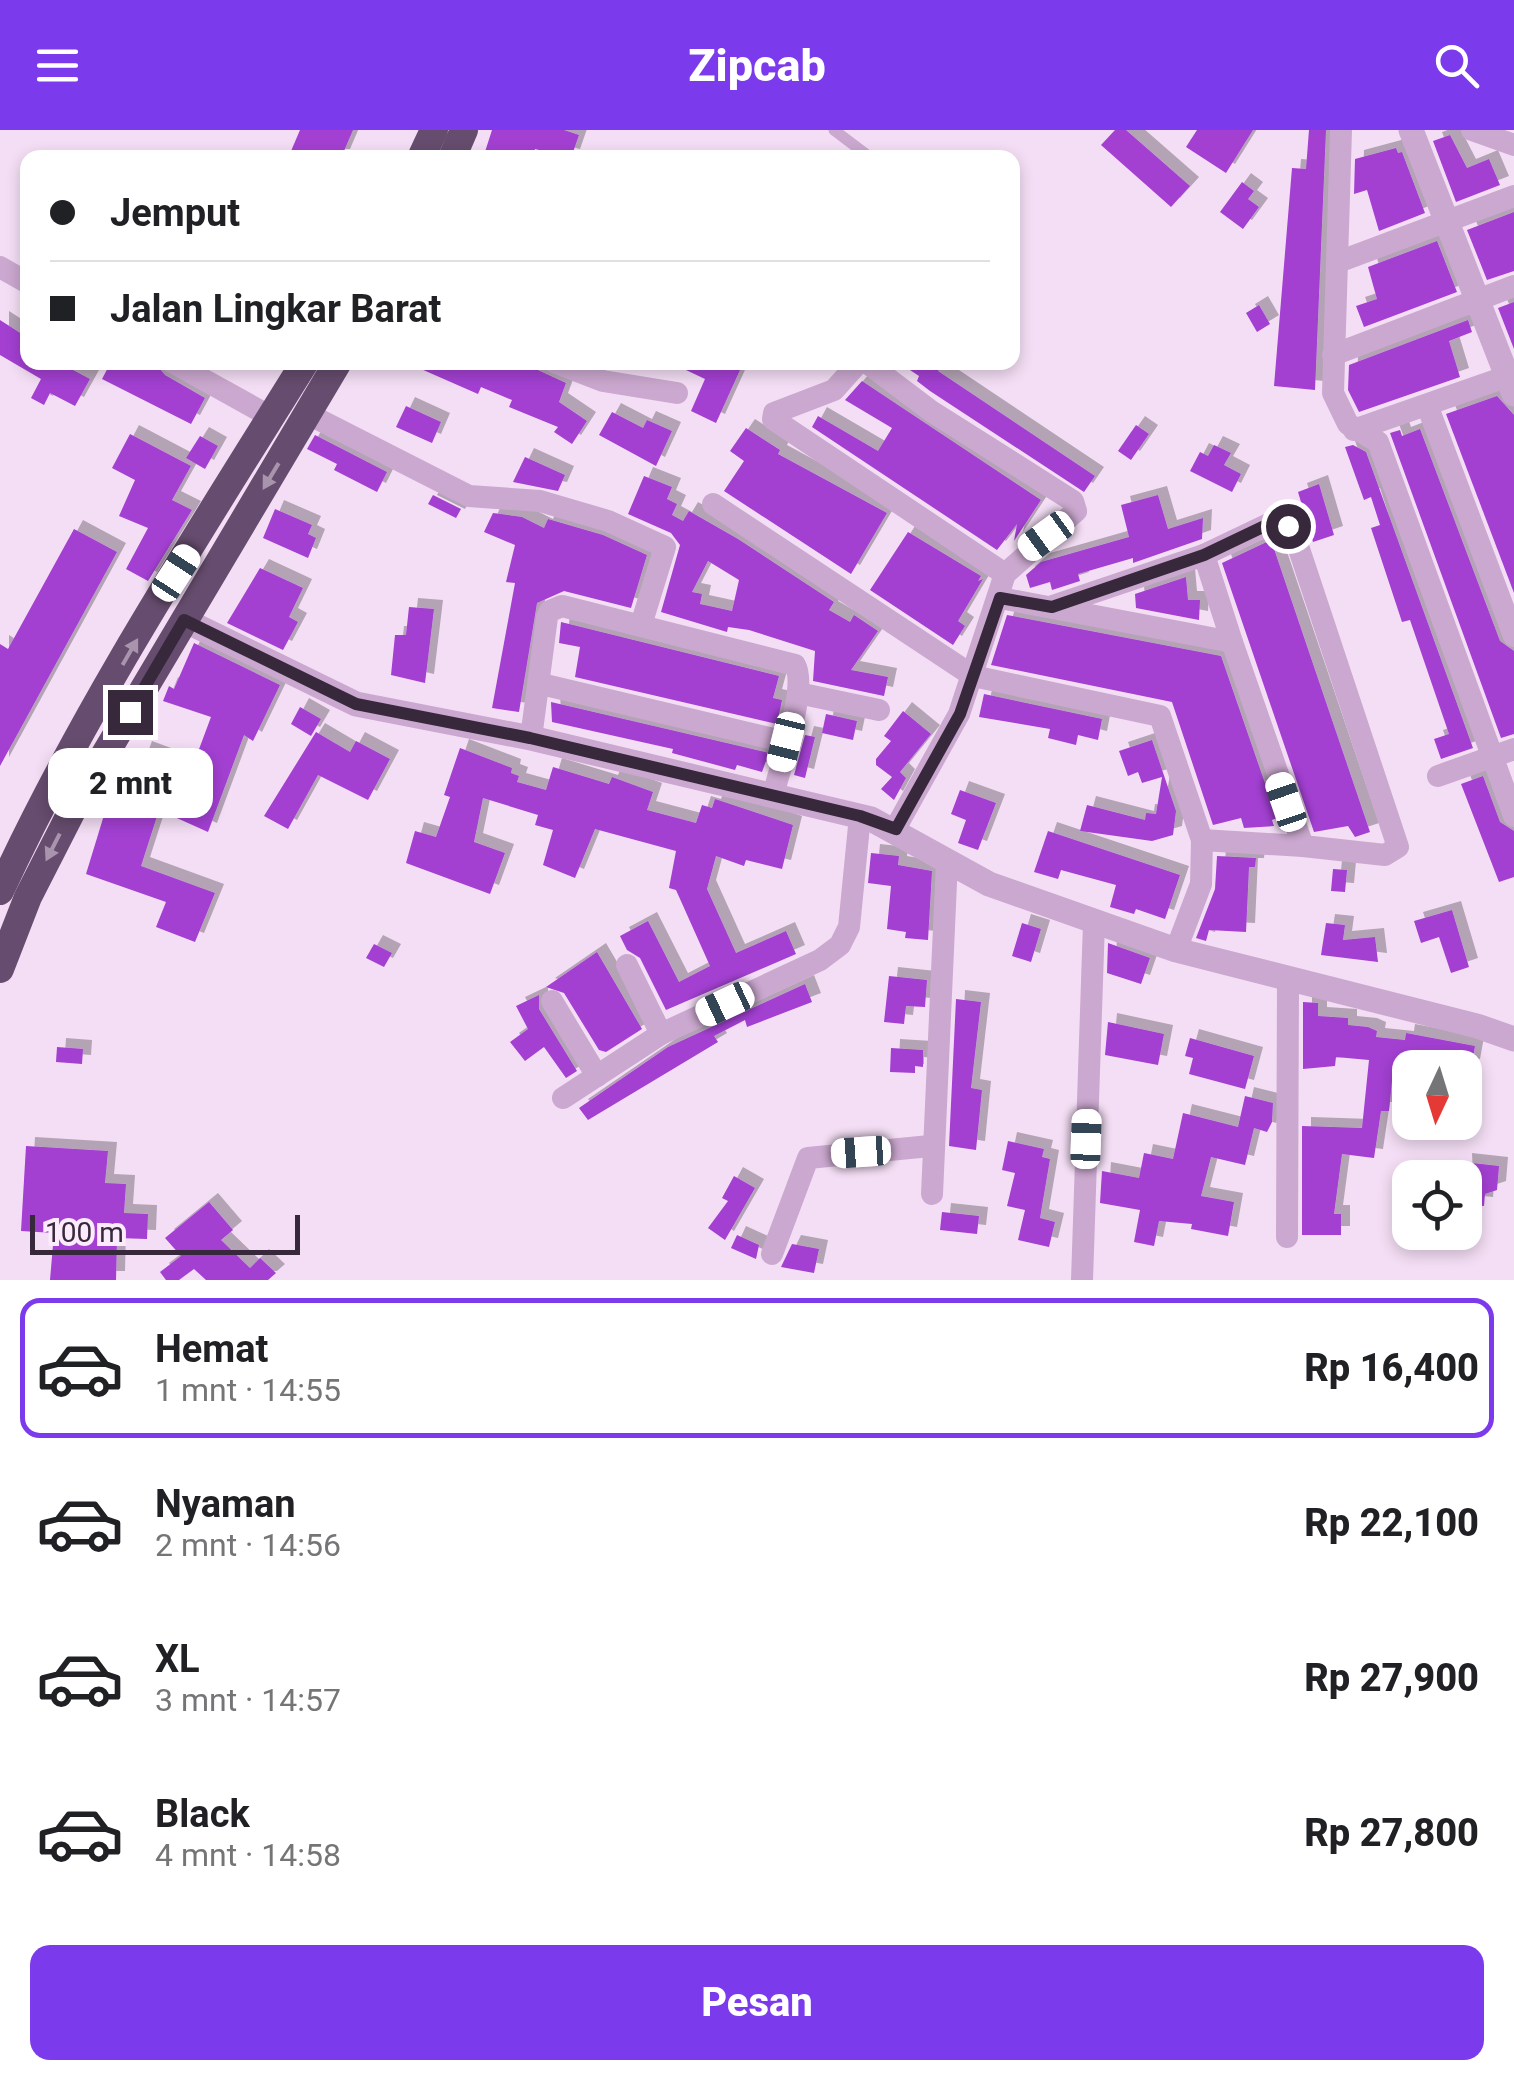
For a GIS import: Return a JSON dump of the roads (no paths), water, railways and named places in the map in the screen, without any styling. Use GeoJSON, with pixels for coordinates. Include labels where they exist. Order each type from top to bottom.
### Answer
{"type":"FeatureCollection","features":[{"type":"Feature","properties":{"kind":"highway"},"geometry":{"type":"LineString","coordinates":[[0,891],[34,820],[299,370]]}},
{"type":"Feature","properties":{"kind":"highway"},"geometry":{"type":"LineString","coordinates":[[0,969],[28,897],[76,803],[333,370]]}},
{"type":"Feature","properties":{"kind":"highway"},"geometry":{"type":"LineString","coordinates":[[210,520],[234,537]]}},
{"type":"Feature","properties":{"kind":"highway"},"geometry":{"type":"LineString","coordinates":[[187,556],[214,572]]}},
{"type":"Feature","properties":{"kind":"street"},"geometry":{"type":"LineString","coordinates":[[1341,130],[1333,392],[1354,430]]}},
{"type":"Feature","properties":{"kind":"street"},"geometry":{"type":"LineString","coordinates":[[1354,430],[1512,381],[1476,301],[1411,130]]}},
{"type":"Feature","properties":{"kind":"street"},"geometry":{"type":"LineString","coordinates":[[1472,130],[1514,145]]}},
{"type":"Feature","properties":{"kind":"street"},"geometry":{"type":"LineString","coordinates":[[1338,262],[1514,196]]}},
{"type":"Feature","properties":{"kind":"street"},"geometry":{"type":"LineString","coordinates":[[1333,355],[1514,286]]}},
{"type":"Feature","properties":{"kind":"street"},"geometry":{"type":"LineString","coordinates":[[186,370],[271,418]]}},
{"type":"Feature","properties":{"kind":"street"},"geometry":{"type":"LineString","coordinates":[[576,370],[603,380],[676,392]]}},
{"type":"Feature","properties":{"kind":"street"},"geometry":{"type":"LineString","coordinates":[[854,370],[834,390],[774,413],[773,418],[1003,586],[1052,607],[1232,642]]}},
{"type":"Feature","properties":{"kind":"street"},"geometry":{"type":"LineString","coordinates":[[873,370],[1073,501],[1074,515],[1022,554],[1003,586],[948,738],[896,829]]}},
{"type":"Feature","properties":{"kind":"street"},"geometry":{"type":"LineString","coordinates":[[1428,406],[1514,636]]}},
{"type":"Feature","properties":{"kind":"street"},"geometry":{"type":"LineString","coordinates":[[308,414],[469,496],[546,503],[608,521],[665,547],[641,625]]}},
{"type":"Feature","properties":{"kind":"street"},"geometry":{"type":"LineString","coordinates":[[1354,430],[1367,432],[1378,442],[1503,753],[1514,816]]}},
{"type":"Feature","properties":{"kind":"street"},"geometry":{"type":"LineString","coordinates":[[712,504],[973,676],[1156,714],[1167,728],[1202,840],[1202,884],[1176,950]]}},
{"type":"Feature","properties":{"kind":"street"},"geometry":{"type":"LineString","coordinates":[[1052,607],[1204,555],[1271,523],[1284,522],[1293,531],[1398,841],[1396,852],[1385,856],[1202,840]]}},
{"type":"Feature","properties":{"kind":"street"},"geometry":{"type":"LineString","coordinates":[[1204,555],[1302,846]]}},
{"type":"Feature","properties":{"kind":"street"},"geometry":{"type":"LineString","coordinates":[[530,738],[541,684],[547,617],[554,607],[641,625],[792,662],[800,673],[798,693],[773,795]]}},
{"type":"Feature","properties":{"kind":"street"},"geometry":{"type":"LineString","coordinates":[[184,620],[346,700],[530,738],[860,816],[896,829],[989,884],[1176,950],[1477,1026],[1514,1039]]}},
{"type":"Feature","properties":{"kind":"street"},"geometry":{"type":"LineString","coordinates":[[541,684],[786,742]]}},
{"type":"Feature","properties":{"kind":"street"},"geometry":{"type":"LineString","coordinates":[[798,693],[879,710]]}},
{"type":"Feature","properties":{"kind":"street"},"geometry":{"type":"LineString","coordinates":[[1438,776],[1503,753]]}},
{"type":"Feature","properties":{"kind":"street"},"geometry":{"type":"LineString","coordinates":[[563,1098],[661,1034],[820,960],[840,945],[849,927],[860,816]]}},
{"type":"Feature","properties":{"kind":"street"},"geometry":{"type":"LineString","coordinates":[[932,1194],[930,1146],[947,861]]}},
{"type":"Feature","properties":{"kind":"street"},"geometry":{"type":"LineString","coordinates":[[1082,1280],[1094,922]]}},
{"type":"Feature","properties":{"kind":"street"},"geometry":{"type":"LineString","coordinates":[[627,965],[661,1034]]}},
{"type":"Feature","properties":{"kind":"street"},"geometry":{"type":"LineString","coordinates":[[1287,1237],[1288,980]]}},
{"type":"Feature","properties":{"kind":"street"},"geometry":{"type":"LineString","coordinates":[[552,1002],[597,1076]]}},
{"type":"Feature","properties":{"kind":"street"},"geometry":{"type":"LineString","coordinates":[[772,1254],[808,1158],[930,1146]]}},
{"type":"Feature","properties":{"kind":"lane"},"geometry":{"type":"LineString","coordinates":[[834,130],[860,150]]}}]}
